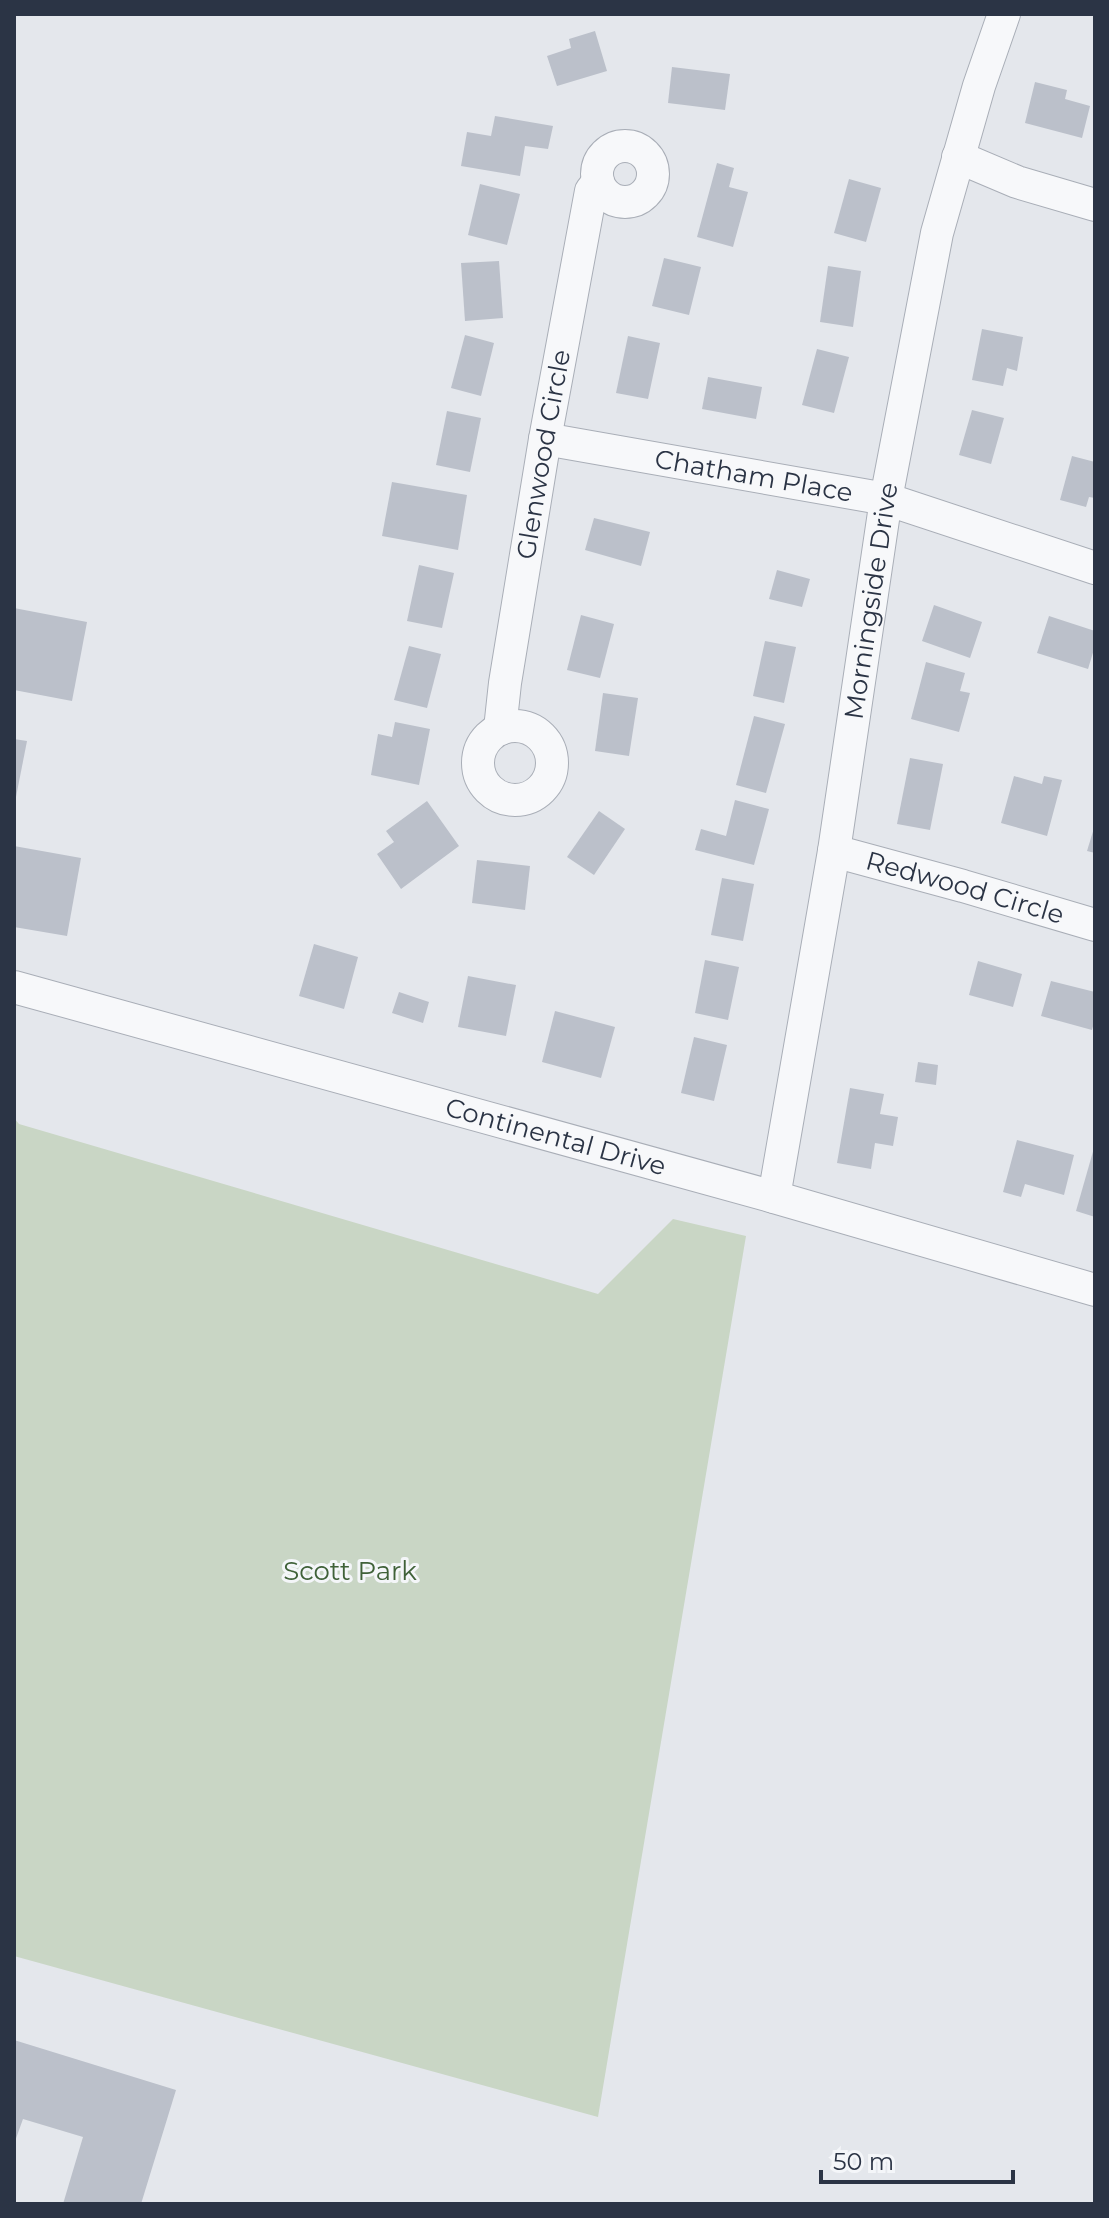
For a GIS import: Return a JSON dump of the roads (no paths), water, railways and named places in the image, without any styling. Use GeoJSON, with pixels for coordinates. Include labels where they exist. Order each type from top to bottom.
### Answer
{"type":"FeatureCollection","features":[{"type":"Feature","properties":{"kind":"street","name":"Morningside Drive"},"geometry":{"type":"LineString","coordinates":[[774,1197],[834,851],[886,499],[937,233],[979,86],[1004,14]]}},
{"type":"Feature","properties":{"kind":"street"},"geometry":{"type":"LineString","coordinates":[[958,157],[1017,182],[1095,205]]}},
{"type":"Feature","properties":{"kind":"street","name":"Glenwood Circle"},"geometry":{"type":"LineString","coordinates":[[500,729],[545,439],[591,191],[598,182]]}},
{"type":"Feature","properties":{"kind":"street","name":"Chatham Place"},"geometry":{"type":"LineString","coordinates":[[545,439],[886,499],[1095,568]]}},
{"type":"Feature","properties":{"kind":"street","name":"Redwood Circle"},"geometry":{"type":"LineString","coordinates":[[834,851],[1095,925]]}},
{"type":"Feature","properties":{"kind":"street","name":"Continental Drive"},"geometry":{"type":"LineString","coordinates":[[14,987],[774,1197],[1095,1290]]}},
{"type":"Feature","properties":{"kind":"park label","name":"Scott Park"},"geometry":{"type":"Point","coordinates":[350,1571]}}]}
